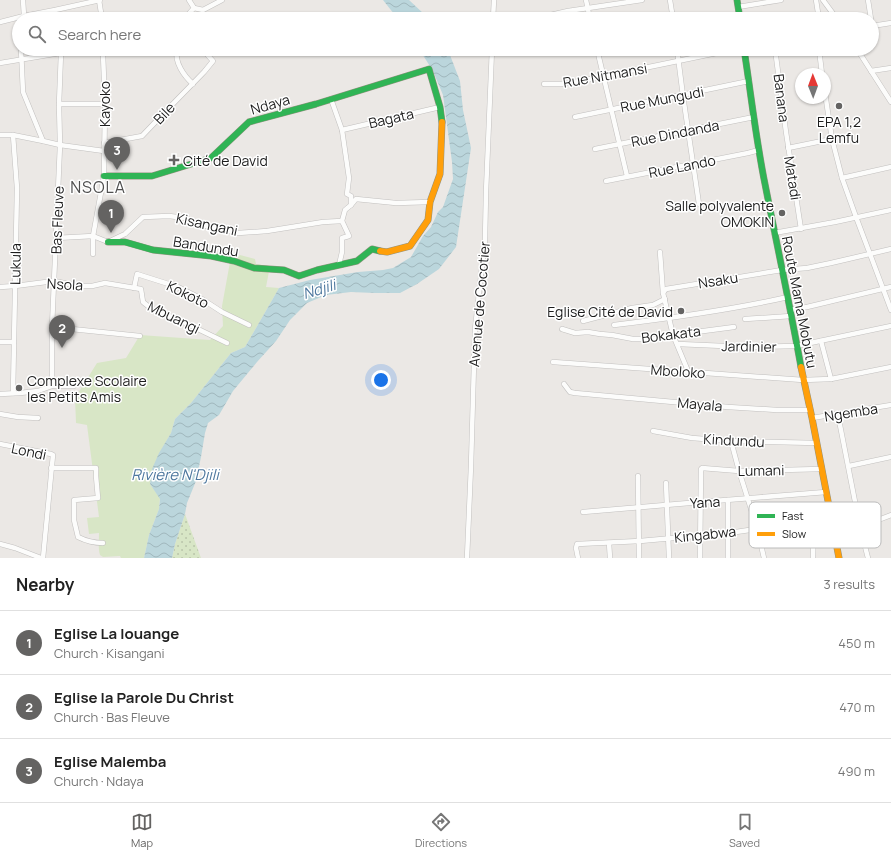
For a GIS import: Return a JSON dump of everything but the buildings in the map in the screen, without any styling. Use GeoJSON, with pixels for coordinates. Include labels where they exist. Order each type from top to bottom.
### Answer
{"type":"FeatureCollection","features":[{"type":"Feature","properties":{"kind":"street"},"geometry":{"type":"LineString","coordinates":[[22,12],[23,0]]}},
{"type":"Feature","properties":{"kind":"street"},"geometry":{"type":"LineString","coordinates":[[45,12],[100,0],[101,12]]}},
{"type":"Feature","properties":{"kind":"street"},"geometry":{"type":"LineString","coordinates":[[189,0],[194,8],[203,10],[222,0]]}},
{"type":"Feature","properties":{"kind":"street"},"geometry":{"type":"LineString","coordinates":[[493,12],[494,0]]}},
{"type":"Feature","properties":{"kind":"street"},"geometry":{"type":"LineString","coordinates":[[586,0],[589,12]]}},
{"type":"Feature","properties":{"kind":"street"},"geometry":{"type":"LineString","coordinates":[[567,12],[642,0]]}},
{"type":"Feature","properties":{"kind":"street"},"geometry":{"type":"LineString","coordinates":[[670,0],[672,12]]}},
{"type":"Feature","properties":{"kind":"street"},"geometry":{"type":"LineString","coordinates":[[737,3],[781,0]]}},
{"type":"Feature","properties":{"kind":"street"},"geometry":{"type":"LineString","coordinates":[[816,0],[818,12]]}},
{"type":"Feature","properties":{"kind":"street"},"geometry":{"type":"LineString","coordinates":[[823,0],[832,12]]}},
{"type":"Feature","properties":{"kind":"street"},"geometry":{"type":"LineString","coordinates":[[868,0],[870,12]]}},
{"type":"Feature","properties":{"kind":"street"},"geometry":{"type":"LineString","coordinates":[[190,12],[194,8]]}},
{"type":"Feature","properties":{"kind":"street"},"geometry":{"type":"LineString","coordinates":[[0,22],[12,19]]}},
{"type":"Feature","properties":{"kind":"street"},"geometry":{"type":"LineString","coordinates":[[879,25],[891,23]]}},
{"type":"Feature","properties":{"kind":"street"},"geometry":{"type":"LineString","coordinates":[[21,56],[23,92],[43,140]]}},
{"type":"Feature","properties":{"kind":"street"},"geometry":{"type":"LineString","coordinates":[[0,63],[41,56]]}},
{"type":"Feature","properties":{"kind":"street","name":"Bas Fleuve"},"geometry":{"type":"LineString","coordinates":[[52,386],[52,327],[60,145],[59,104],[61,56]]}},
{"type":"Feature","properties":{"kind":"street","name":"Kayoko"},"geometry":{"type":"LineString","coordinates":[[93,254],[93,236],[104,176],[105,104],[103,56]]}},
{"type":"Feature","properties":{"kind":"street"},"geometry":{"type":"LineString","coordinates":[[177,56],[180,68],[193,84]]}},
{"type":"Feature","properties":{"kind":"street","name":"Bile"},"geometry":{"type":"LineString","coordinates":[[104,143],[142,136],[204,72],[213,61],[208,56]]}},
{"type":"Feature","properties":{"kind":"street","name":"Avenue de Cocotier"},"geometry":{"type":"LineString","coordinates":[[467,558],[475,329],[485,240],[492,56]]}},
{"type":"Feature","properties":{"kind":"street"},"geometry":{"type":"LineString","coordinates":[[599,56],[627,176]]}},
{"type":"Feature","properties":{"kind":"street"},"geometry":{"type":"LineString","coordinates":[[678,56],[682,96],[699,204]]}},
{"type":"Feature","properties":{"kind":"street","name":"Rue Nitmansi"},"geometry":{"type":"LineString","coordinates":[[544,84],[561,84],[586,80],[703,56]]}},
{"type":"Feature","properties":{"kind":"street","name":"Route Mama Mobutu"},"geometry":{"type":"LineString","coordinates":[[745,56],[758,150],[828,502]]}},
{"type":"Feature","properties":{"kind":"street","name":"Banana"},"geometry":{"type":"LineString","coordinates":[[776,56],[788,148]]}},
{"type":"Feature","properties":{"kind":"street"},"geometry":{"type":"LineString","coordinates":[[820,56],[821,68]]}},
{"type":"Feature","properties":{"kind":"street"},"geometry":{"type":"LineString","coordinates":[[862,56],[891,102]]}},
{"type":"Feature","properties":{"kind":"street"},"geometry":{"type":"LineString","coordinates":[[871,70],[891,68]]}},
{"type":"Feature","properties":{"kind":"street","name":"Ndaya"},"geometry":{"type":"LineString","coordinates":[[104,176],[152,176],[211,158],[249,122],[331,100],[429,69],[440,107]]}},
{"type":"Feature","properties":{"kind":"street","name":"Rue Mungudi"},"geometry":{"type":"LineString","coordinates":[[575,117],[749,81]]}},
{"type":"Feature","properties":{"kind":"street"},"geometry":{"type":"LineString","coordinates":[[331,100],[342,130],[349,178],[347,194],[352,196],[351,205]]}},
{"type":"Feature","properties":{"kind":"street"},"geometry":{"type":"LineString","coordinates":[[59,104],[105,104]]}},
{"type":"Feature","properties":{"kind":"street"},"geometry":{"type":"LineString","coordinates":[[827,104],[832,139],[842,178],[891,310]]}},
{"type":"Feature","properties":{"kind":"street"},"geometry":{"type":"LineString","coordinates":[[430,202],[396,203],[356,199],[345,210],[342,221],[349,236],[342,238],[342,252],[339,265],[357,261],[372,249],[387,252],[410,246],[428,220],[430,202],[440,174],[442,125],[440,107]]}},
{"type":"Feature","properties":{"kind":"street","name":"Bagata"},"geometry":{"type":"LineString","coordinates":[[342,130],[440,107]]}},
{"type":"Feature","properties":{"kind":"street","name":"Rue Dindanda"},"geometry":{"type":"LineString","coordinates":[[596,149],[754,117]]}},
{"type":"Feature","properties":{"kind":"street"},"geometry":{"type":"LineString","coordinates":[[0,135],[14,135],[43,140],[60,145],[104,151]]}},
{"type":"Feature","properties":{"kind":"street","name":"Lukula"},"geometry":{"type":"LineString","coordinates":[[13,393],[17,188],[14,135]]}},
{"type":"Feature","properties":{"kind":"street","name":"Matadi"},"geometry":{"type":"LineString","coordinates":[[801,229],[788,148],[832,139]]}},
{"type":"Feature","properties":{"kind":"street","name":"Rue Lando"},"geometry":{"type":"LineString","coordinates":[[606,181],[748,154],[758,150]]}},
{"type":"Feature","properties":{"kind":"street"},"geometry":{"type":"LineString","coordinates":[[842,178],[891,167]]}},
{"type":"Feature","properties":{"kind":"street"},"geometry":{"type":"LineString","coordinates":[[774,233],[801,229],[891,210]]}},
{"type":"Feature","properties":{"kind":"street","name":"Kisangani"},"geometry":{"type":"LineString","coordinates":[[108,242],[125,234],[143,217],[169,216],[185,218],[206,226],[238,233],[268,231],[323,222],[342,221]]}},
{"type":"Feature","properties":{"kind":"street"},"geometry":{"type":"LineString","coordinates":[[56,238],[93,236],[108,242]]}},
{"type":"Feature","properties":{"kind":"street","name":"Bandundu"},"geometry":{"type":"LineString","coordinates":[[108,242],[125,242],[153,250],[234,260],[254,268],[284,270],[299,276],[339,265]]}},
{"type":"Feature","properties":{"kind":"street","name":"Nsaku"},"geometry":{"type":"LineString","coordinates":[[663,293],[666,290],[676,287],[782,270],[831,264],[891,249]]}},
{"type":"Feature","properties":{"kind":"street"},"geometry":{"type":"LineString","coordinates":[[660,252],[663,293],[673,335],[688,371]]}},
{"type":"Feature","properties":{"kind":"street","name":"Kokoto"},"geometry":{"type":"LineString","coordinates":[[134,288],[137,274],[171,284],[249,325]]}},
{"type":"Feature","properties":{"kind":"street","name":"Nsola"},"geometry":{"type":"LineString","coordinates":[[0,287],[54,281],[79,286],[105,284]]}},
{"type":"Feature","properties":{"kind":"street","name":"Mbuangi"},"geometry":{"type":"LineString","coordinates":[[105,284],[141,289],[142,302],[153,310],[175,318],[227,343]]}},
{"type":"Feature","properties":{"kind":"street"},"geometry":{"type":"LineString","coordinates":[[745,319],[791,313],[891,287]]}},
{"type":"Feature","properties":{"kind":"street"},"geometry":{"type":"LineString","coordinates":[[614,325],[670,319],[769,301],[788,296]]}},
{"type":"Feature","properties":{"kind":"street"},"geometry":{"type":"LineString","coordinates":[[583,320],[653,304],[665,299]]}},
{"type":"Feature","properties":{"kind":"street","name":"Bokakata"},"geometry":{"type":"LineString","coordinates":[[562,329],[575,334],[588,332],[633,339],[654,339],[734,326]]}},
{"type":"Feature","properties":{"kind":"street","name":"Jardinier"},"geometry":{"type":"LineString","coordinates":[[678,344],[747,347],[796,346],[891,326]]}},
{"type":"Feature","properties":{"kind":"street"},"geometry":{"type":"LineString","coordinates":[[52,327],[140,336]]}},
{"type":"Feature","properties":{"kind":"street"},"geometry":{"type":"LineString","coordinates":[[821,341],[831,379]]}},
{"type":"Feature","properties":{"kind":"street"},"geometry":{"type":"LineString","coordinates":[[0,342],[14,342]]}},
{"type":"Feature","properties":{"kind":"street","name":"Mboloko"},"geometry":{"type":"LineString","coordinates":[[553,362],[803,380],[831,379],[891,367]]}},
{"type":"Feature","properties":{"kind":"street","name":"Mayala"},"geometry":{"type":"LineString","coordinates":[[564,384],[570,392],[598,395],[728,407],[777,410],[810,410]]}},
{"type":"Feature","properties":{"kind":"street"},"geometry":{"type":"LineString","coordinates":[[0,394],[38,391],[52,386],[74,386]]}},
{"type":"Feature","properties":{"kind":"street","name":"Ngemba"},"geometry":{"type":"LineString","coordinates":[[812,418],[891,405]]}},
{"type":"Feature","properties":{"kind":"street"},"geometry":{"type":"LineString","coordinates":[[0,414],[38,418]]}},
{"type":"Feature","properties":{"kind":"street"},"geometry":{"type":"LineString","coordinates":[[838,414],[855,502]]}},
{"type":"Feature","properties":{"kind":"street","name":"Kindundu"},"geometry":{"type":"LineString","coordinates":[[653,431],[692,438],[731,441],[817,443]]}},
{"type":"Feature","properties":{"kind":"street"},"geometry":{"type":"LineString","coordinates":[[731,441],[749,502]]}},
{"type":"Feature","properties":{"kind":"street","name":"Londi"},"geometry":{"type":"LineString","coordinates":[[0,444],[51,454],[53,456],[51,468]]}},
{"type":"Feature","properties":{"kind":"street"},"geometry":{"type":"LineString","coordinates":[[849,466],[891,458]]}},
{"type":"Feature","properties":{"kind":"street"},"geometry":{"type":"LineString","coordinates":[[0,544],[42,558],[51,468],[96,468],[98,498],[74,500],[74,520],[78,537],[93,543],[103,542]]}},
{"type":"Feature","properties":{"kind":"street","name":"Lumani"},"geometry":{"type":"LineString","coordinates":[[701,502],[700,472],[702,468],[739,471],[821,469]]}},
{"type":"Feature","properties":{"kind":"street"},"geometry":{"type":"LineString","coordinates":[[638,476],[640,558]]}},
{"type":"Feature","properties":{"kind":"street"},"geometry":{"type":"LineString","coordinates":[[666,483],[669,558]]}},
{"type":"Feature","properties":{"kind":"street","name":"Yana"},"geometry":{"type":"LineString","coordinates":[[583,512],[826,492]]}},
{"type":"Feature","properties":{"kind":"street"},"geometry":{"type":"LineString","coordinates":[[728,500],[728,558]]}},
{"type":"Feature","properties":{"kind":"street"},"geometry":{"type":"LineString","coordinates":[[700,558],[701,502]]}},
{"type":"Feature","properties":{"kind":"street"},"geometry":{"type":"LineString","coordinates":[[881,520],[891,516]]}},
{"type":"Feature","properties":{"kind":"street","name":"Kingabwa"},"geometry":{"type":"LineString","coordinates":[[578,558],[576,548],[577,544],[640,541],[749,529]]}},
{"type":"Feature","properties":{"kind":"street"},"geometry":{"type":"LineString","coordinates":[[609,543],[610,558]]}},
{"type":"Feature","properties":{"kind":"street"},"geometry":{"type":"LineString","coordinates":[[762,548],[764,558]]}},
{"type":"Feature","properties":{"kind":"street"},"geometry":{"type":"LineString","coordinates":[[813,548],[813,558]]}},
{"type":"Feature","properties":{"kind":"street","name":"Route Mama Mobutu"},"geometry":{"type":"LineString","coordinates":[[837,548],[839,558]]}},
{"type":"Feature","properties":{"kind":"street"},"geometry":{"type":"LineString","coordinates":[[865,548],[868,558]]}},
{"type":"Feature","properties":{"kind":"green space"},"geometry":{"type":"Polygon","coordinates":[[[240,255],[255,259],[256,264],[270,266],[266,287],[279,288],[245,347],[231,353],[191,403],[175,419],[171,433],[159,454],[150,484],[160,498],[159,509],[149,535],[144,558],[121,558],[120,556],[103,557],[99,552],[99,533],[89,534],[87,518],[99,517],[87,425],[76,423],[75,398],[97,363],[126,358],[140,335],[210,340],[223,326],[222,306],[230,262],[240,255]]]}},
{"type":"Feature","properties":{"kind":"green space"},"geometry":{"type":"Polygon","coordinates":[[[185,514],[201,558],[172,558],[185,514]]]}},
{"type":"Feature","properties":{"kind":"water"},"geometry":{"type":"Polygon","coordinates":[[[383,0],[409,0],[422,12],[392,12],[383,0]]]}},
{"type":"Feature","properties":{"kind":"water","name":"Rivière N'Djili"},"geometry":{"type":"Polygon","coordinates":[[[423,56],[450,56],[460,81],[463,110],[471,148],[456,247],[439,269],[417,284],[400,293],[351,292],[326,295],[307,303],[290,320],[276,341],[233,391],[219,415],[208,423],[196,481],[187,503],[172,558],[144,558],[149,535],[159,509],[160,499],[150,484],[152,469],[159,453],[171,433],[175,419],[191,403],[231,353],[245,347],[279,288],[310,280],[393,268],[411,257],[423,236],[431,227],[438,212],[443,207],[453,179],[452,162],[443,95],[433,71],[423,56]]]}},
{"type":"Feature","properties":{"kind":"traffic: fast"},"geometry":{"type":"LineString","coordinates":[[737,0],[739,12]]}},
{"type":"Feature","properties":{"kind":"traffic: fast"},"geometry":{"type":"LineString","coordinates":[[745,56],[756,134],[801,367]]}},
{"type":"Feature","properties":{"kind":"traffic: fast"},"geometry":{"type":"LineString","coordinates":[[104,176],[152,176],[211,158],[249,122],[316,104],[429,69],[440,107],[442,122]]}},
{"type":"Feature","properties":{"kind":"traffic: fast"},"geometry":{"type":"LineString","coordinates":[[108,242],[125,242],[153,250],[211,256],[234,261],[254,268],[284,270],[299,276],[317,270],[357,261],[372,249],[380,251]]}},
{"type":"Feature","properties":{"kind":"traffic: slow"},"geometry":{"type":"LineString","coordinates":[[380,251],[387,252],[410,246],[428,220],[430,202],[440,174],[442,122]]}},
{"type":"Feature","properties":{"kind":"traffic: slow"},"geometry":{"type":"LineString","coordinates":[[801,367],[828,502]]}},
{"type":"Feature","properties":{"kind":"traffic: slow"},"geometry":{"type":"LineString","coordinates":[[837,548],[839,558]]}},
{"type":"Feature","properties":{"kind":"place","name":"EPA 1,2 Lemfu"},"geometry":{"type":"Point","coordinates":[839,106]}},
{"type":"Feature","properties":{"kind":"place","name":"Cité de David"},"geometry":{"type":"Point","coordinates":[174,160]}},
{"type":"Feature","properties":{"kind":"place","name":"Eglise Malemba"},"geometry":{"type":"Point","coordinates":[117,170]}},
{"type":"Feature","properties":{"kind":"place","name":"Salle polyvalente OMOKIN"},"geometry":{"type":"Point","coordinates":[782,213]}},
{"type":"Feature","properties":{"kind":"place","name":"Eglise La louange"},"geometry":{"type":"Point","coordinates":[111,233]}},
{"type":"Feature","properties":{"kind":"place","name":"Eglise Cité de David"},"geometry":{"type":"Point","coordinates":[681,311]}},
{"type":"Feature","properties":{"kind":"place","name":"Eglise la Parole Du Christ"},"geometry":{"type":"Point","coordinates":[62,348]}},
{"type":"Feature","properties":{"kind":"place","name":"Complexe Scolaire les Petits Amis"},"geometry":{"type":"Point","coordinates":[19,388]}},
{"type":"Feature","properties":{"kind":"district","name":"NSOLA"},"geometry":{"type":"Point","coordinates":[98,187]}},
{"type":"Feature","properties":{"kind":"water label","name":"Ndjili"},"geometry":{"type":"Point","coordinates":[319,289]}}]}
